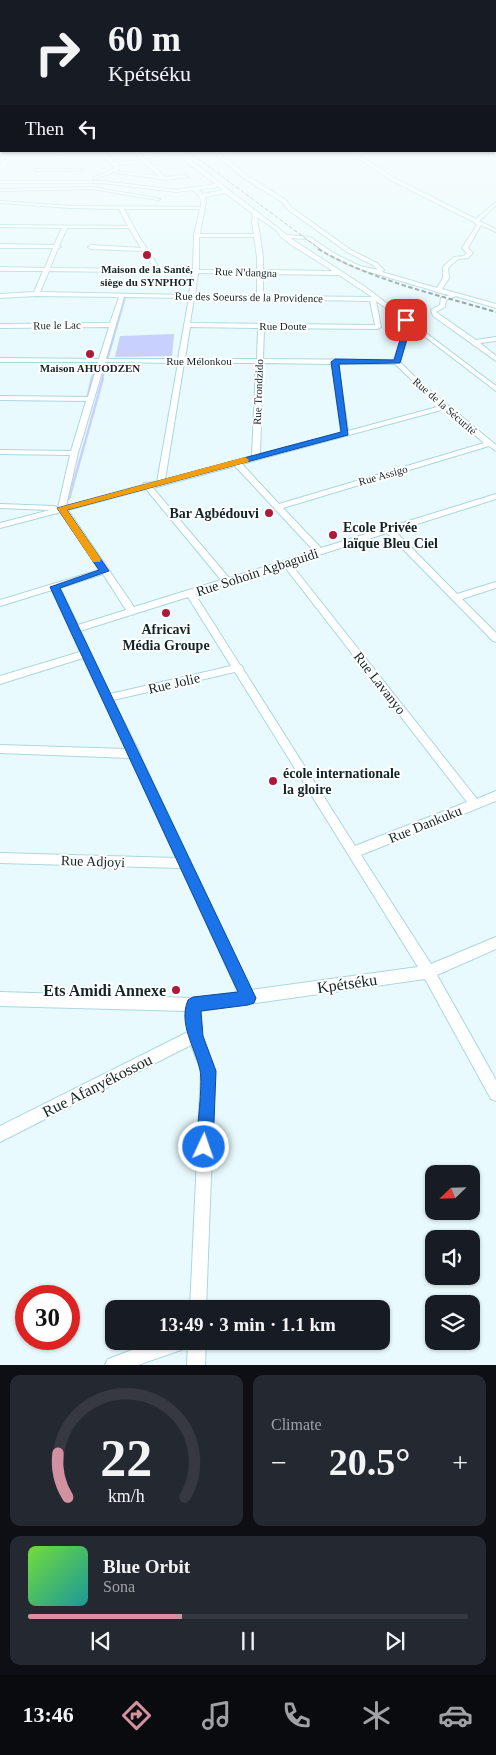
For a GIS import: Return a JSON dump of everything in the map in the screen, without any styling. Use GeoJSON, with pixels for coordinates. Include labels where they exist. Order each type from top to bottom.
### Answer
{"type":"FeatureCollection","features":[{"type":"Feature","properties":{"kind":"street"},"geometry":{"type":"LineString","coordinates":[[123,213],[130,227],[158,270]]}},
{"type":"Feature","properties":{"kind":"street"},"geometry":{"type":"LineString","coordinates":[[161,482],[196,271],[197,235],[200,213]]}},
{"type":"Feature","properties":{"kind":"street"},"geometry":{"type":"LineString","coordinates":[[296,213],[349,251],[375,264],[380,272]]}},
{"type":"Feature","properties":{"kind":"street"},"geometry":{"type":"LineString","coordinates":[[459,213],[496,231]]}},
{"type":"Feature","properties":{"kind":"street"},"geometry":{"type":"LineString","coordinates":[[476,221],[485,213]]}},
{"type":"Feature","properties":{"kind":"street"},"geometry":{"type":"LineString","coordinates":[[255,214],[260,297]]}},
{"type":"Feature","properties":{"kind":"street"},"geometry":{"type":"LineString","coordinates":[[255,214],[278,229],[283,236],[308,254],[342,273],[496,389]]}},
{"type":"Feature","properties":{"kind":"street"},"geometry":{"type":"LineString","coordinates":[[438,291],[446,279],[445,268],[456,258],[466,257],[470,254],[465,248],[479,225],[476,221]]}},
{"type":"Feature","properties":{"kind":"street"},"geometry":{"type":"LineString","coordinates":[[0,226],[130,227]]}},
{"type":"Feature","properties":{"kind":"street"},"geometry":{"type":"LineString","coordinates":[[36,294],[58,247],[65,227]]}},
{"type":"Feature","properties":{"kind":"street"},"geometry":{"type":"LineString","coordinates":[[197,235],[256,236]]}},
{"type":"Feature","properties":{"kind":"street"},"geometry":{"type":"LineString","coordinates":[[283,236],[308,238],[346,262],[438,291],[496,306]]}},
{"type":"Feature","properties":{"kind":"street"},"geometry":{"type":"LineString","coordinates":[[0,246],[58,247]]}},
{"type":"Feature","properties":{"kind":"street"},"geometry":{"type":"LineString","coordinates":[[91,247],[145,250]]}},
{"type":"Feature","properties":{"kind":"street","name":"Rue N'dangna"},"geometry":{"type":"LineString","coordinates":[[0,269],[342,273]]}},
{"type":"Feature","properties":{"kind":"street","name":"Rue des Soeurss de la Providence"},"geometry":{"type":"LineString","coordinates":[[0,296],[36,294],[375,299]]}},
{"type":"Feature","properties":{"kind":"street"},"geometry":{"type":"LineString","coordinates":[[122,295],[74,452],[62,508],[132,611]]}},
{"type":"Feature","properties":{"kind":"street"},"geometry":{"type":"LineString","coordinates":[[455,295],[443,299],[443,306],[433,311],[435,315],[475,342],[496,360]]}},
{"type":"Feature","properties":{"kind":"street","name":"Rue Doute"},"geometry":{"type":"LineString","coordinates":[[187,325],[378,327],[375,299]]}},
{"type":"Feature","properties":{"kind":"street"},"geometry":{"type":"LineString","coordinates":[[397,362],[409,322]]}},
{"type":"Feature","properties":{"kind":"street","name":"Rue le Lac"},"geometry":{"type":"LineString","coordinates":[[0,326],[113,325]]}},
{"type":"Feature","properties":{"kind":"street","name":"Rue Trondzido"},"geometry":{"type":"LineString","coordinates":[[256,457],[261,326]]}},
{"type":"Feature","properties":{"kind":"street"},"geometry":{"type":"LineString","coordinates":[[475,342],[496,339]]}},
{"type":"Feature","properties":{"kind":"street","name":"Rue Mélonkou"},"geometry":{"type":"LineString","coordinates":[[0,360],[397,362]]}},
{"type":"Feature","properties":{"kind":"street"},"geometry":{"type":"LineString","coordinates":[[335,362],[345,434]]}},
{"type":"Feature","properties":{"kind":"street","name":"Rue de la Sécurité"},"geometry":{"type":"LineString","coordinates":[[397,362],[446,407],[493,446]]}},
{"type":"Feature","properties":{"kind":"street"},"geometry":{"type":"LineString","coordinates":[[0,398],[91,399]]}},
{"type":"Feature","properties":{"kind":"street"},"geometry":{"type":"LineString","coordinates":[[0,526],[147,485],[446,407]]}},
{"type":"Feature","properties":{"kind":"street","name":"Rue Assigo"},"geometry":{"type":"LineString","coordinates":[[277,507],[493,446]]}},
{"type":"Feature","properties":{"kind":"street"},"geometry":{"type":"LineString","coordinates":[[0,452],[74,452]]}},
{"type":"Feature","properties":{"kind":"street"},"geometry":{"type":"LineString","coordinates":[[236,462],[320,552]]}},
{"type":"Feature","properties":{"kind":"street"},"geometry":{"type":"LineString","coordinates":[[147,485],[227,581]]}},
{"type":"Feature","properties":{"kind":"street","name":"Rue Sohoin Agbaguidi"},"geometry":{"type":"LineString","coordinates":[[76,629],[496,496]]}},
{"type":"Feature","properties":{"kind":"street"},"geometry":{"type":"LineString","coordinates":[[0,506],[62,508]]}},
{"type":"Feature","properties":{"kind":"street"},"geometry":{"type":"LineString","coordinates":[[389,530],[496,639]]}},
{"type":"Feature","properties":{"kind":"street","name":"Rue Lavanyo"},"geometry":{"type":"LineString","coordinates":[[286,563],[475,804]]}},
{"type":"Feature","properties":{"kind":"street"},"geometry":{"type":"LineString","coordinates":[[0,603],[104,571]]}},
{"type":"Feature","properties":{"kind":"street"},"geometry":{"type":"LineString","coordinates":[[455,598],[496,585]]}},
{"type":"Feature","properties":{"kind":"street"},"geometry":{"type":"LineString","coordinates":[[55,587],[248,998]]}},
{"type":"Feature","properties":{"kind":"street"},"geometry":{"type":"LineString","coordinates":[[190,593],[239,668],[428,972],[496,1094]]}},
{"type":"Feature","properties":{"kind":"street"},"geometry":{"type":"LineString","coordinates":[[0,680],[87,654]]}},
{"type":"Feature","properties":{"kind":"street","name":"Rue Jolie"},"geometry":{"type":"LineString","coordinates":[[108,698],[239,668]]}},
{"type":"Feature","properties":{"kind":"street"},"geometry":{"type":"LineString","coordinates":[[0,749],[135,754]]}},
{"type":"Feature","properties":{"kind":"street","name":"Rue Dankuku"},"geometry":{"type":"LineString","coordinates":[[354,852],[496,796]]}},
{"type":"Feature","properties":{"kind":"street","name":"Rue Adjoyi"},"geometry":{"type":"LineString","coordinates":[[0,858],[186,863]]}},
{"type":"Feature","properties":{"kind":"street","name":"Kpétséku"},"geometry":{"type":"LineString","coordinates":[[0,999],[193,1005],[428,972],[496,943]]}},
{"type":"Feature","properties":{"kind":"street"},"geometry":{"type":"LineString","coordinates":[[193,1005],[195,1036],[208,1071],[198,1300]]}},
{"type":"Feature","properties":{"kind":"street","name":"Rue Afanyékossou"},"geometry":{"type":"LineString","coordinates":[[0,1134],[195,1036]]}},
{"type":"Feature","properties":{"kind":"street"},"geometry":{"type":"LineString","coordinates":[[114,1365],[156,1350]]}},
{"type":"Feature","properties":{"kind":"street"},"geometry":{"type":"LineString","coordinates":[[196,1365],[197,1350]]}},
{"type":"Feature","properties":{"kind":"water"},"geometry":{"type":"Polygon","coordinates":[[[174,334],[172,356],[115,357],[120,336],[174,334]]]}},
{"type":"Feature","properties":{"kind":"waterway"},"geometry":{"type":"LineString","coordinates":[[108,357],[125,298]]}},
{"type":"Feature","properties":{"kind":"waterway"},"geometry":{"type":"LineString","coordinates":[[102,379],[107,362]]}},
{"type":"Feature","properties":{"kind":"waterway"},"geometry":{"type":"LineString","coordinates":[[92,379],[96,364]]}},
{"type":"Feature","properties":{"kind":"waterway"},"geometry":{"type":"LineString","coordinates":[[88,395],[92,378]]}},
{"type":"Feature","properties":{"kind":"waterway"},"geometry":{"type":"LineString","coordinates":[[69,499],[103,378]]}},
{"type":"Feature","properties":{"kind":"railway"},"geometry":{"type":"LineString","coordinates":[[271,213],[321,250]]}},
{"type":"Feature","properties":{"kind":"railway"},"geometry":{"type":"LineString","coordinates":[[318,249],[361,270],[383,278],[496,312]]}},
{"type":"Feature","properties":{"kind":"slow traffic"},"geometry":{"type":"LineString","coordinates":[[96,559],[62,508],[245,460]]}},
{"type":"Feature","properties":{"kind":"place","name":"Maison de la Santé, siège du SYNPHOT"},"geometry":{"type":"Point","coordinates":[147,255]}},
{"type":"Feature","properties":{"kind":"place","name":"Maison AHUODZEN"},"geometry":{"type":"Point","coordinates":[90,354]}},
{"type":"Feature","properties":{"kind":"place","name":"Bar Agbédouvi"},"geometry":{"type":"Point","coordinates":[269,513]}},
{"type":"Feature","properties":{"kind":"place","name":"Ecole Privée laïque Bleu Ciel"},"geometry":{"type":"Point","coordinates":[333,535]}},
{"type":"Feature","properties":{"kind":"place","name":"Africavi Média Groupe"},"geometry":{"type":"Point","coordinates":[166,613]}},
{"type":"Feature","properties":{"kind":"place","name":"école internationale la gloire"},"geometry":{"type":"Point","coordinates":[273,781]}},
{"type":"Feature","properties":{"kind":"place","name":"Ets Amidi Annexe"},"geometry":{"type":"Point","coordinates":[176,990]}},
{"type":"Feature","properties":{"kind":"route"},"geometry":{"type":"LineString","coordinates":[[204,1147],[208,1071],[195,1036],[193,1005],[248,998],[55,587],[104,571],[62,508],[345,434],[335,362],[397,362],[409,322],[406,320]]}}]}
